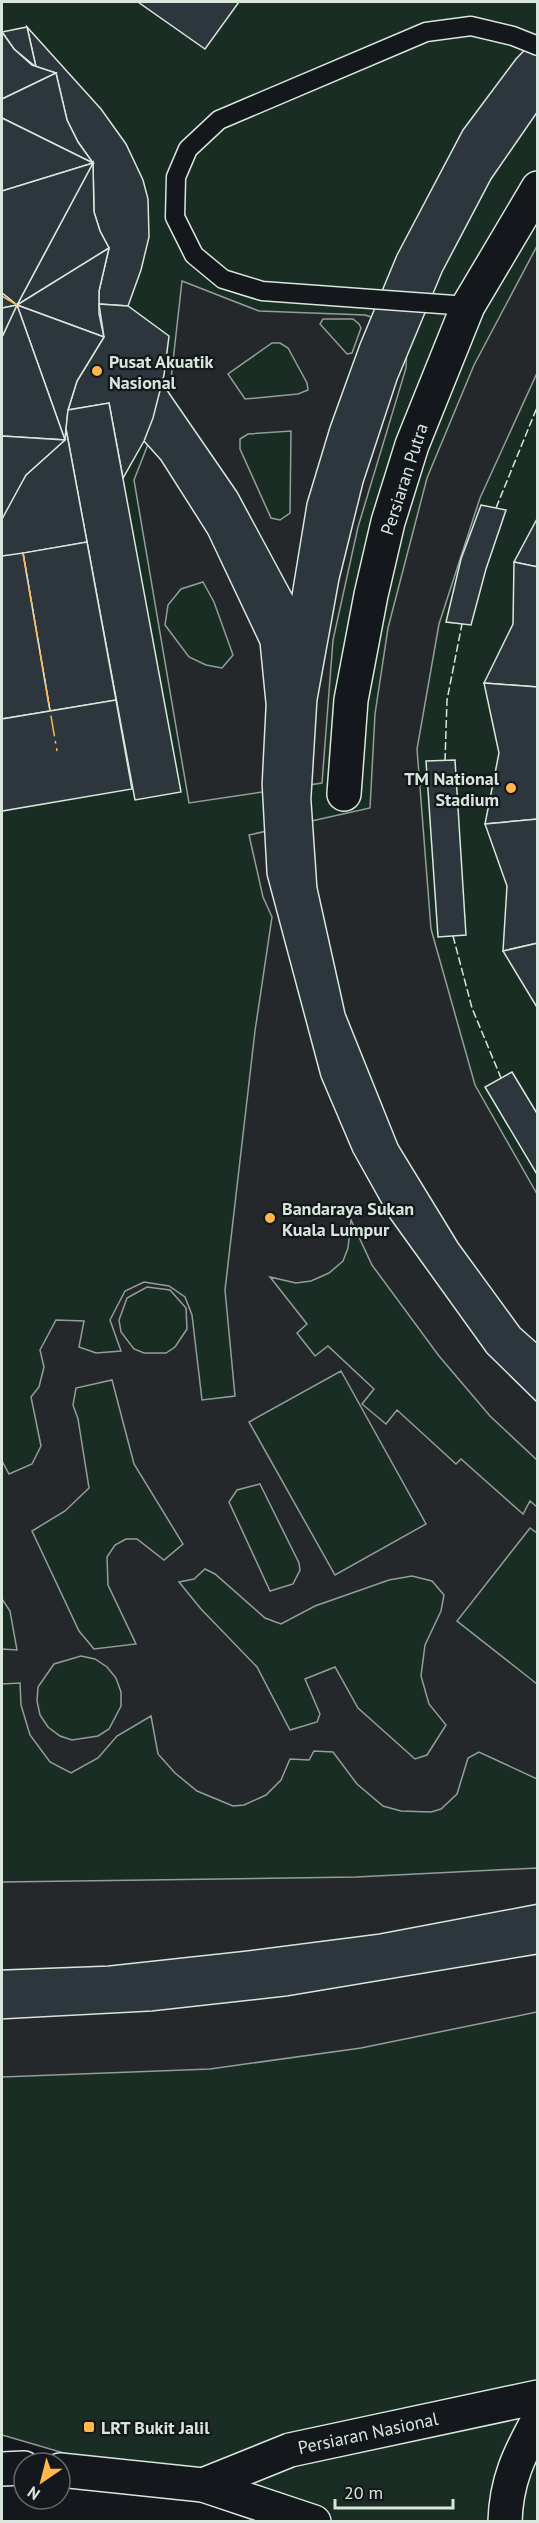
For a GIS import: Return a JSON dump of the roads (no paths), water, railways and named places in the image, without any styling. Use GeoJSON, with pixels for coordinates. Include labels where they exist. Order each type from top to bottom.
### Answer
{"type":"FeatureCollection","features":[{"type":"Feature","properties":{"kind":"street","name":"Persiaran Putra"},"geometry":{"type":"LineString","coordinates":[[344,794],[351,700],[371,595],[388,522],[412,445],[468,306],[537,188]]}},
{"type":"Feature","properties":{"kind":"street","name":"Persiaran Nasional"},"geometry":{"type":"LineString","coordinates":[[203,2485],[290,2450],[537,2397]]}},
{"type":"Feature","properties":{"kind":"street"},"geometry":{"type":"LineString","coordinates":[[505,2522],[506,2504],[515,2463],[537,2420]]}},
{"type":"Feature","properties":{"kind":"street"},"geometry":{"type":"LineString","coordinates":[[72,2471],[203,2485],[314,2522]]}},
{"type":"Feature","properties":{"kind":"lane"},"geometry":{"type":"LineString","coordinates":[[468,306],[262,291],[223,279],[194,255],[175,217],[176,177],[188,150],[219,120],[426,32],[471,26],[513,36],[537,46]]}},
{"type":"Feature","properties":{"kind":"place","name":"Pusat Akuatik Nasional"},"geometry":{"type":"Point","coordinates":[97,371]}},
{"type":"Feature","properties":{"kind":"place","name":"TM National Stadium"},"geometry":{"type":"Point","coordinates":[511,788]}},
{"type":"Feature","properties":{"kind":"place","name":"Bandaraya Sukan Kuala Lumpur"},"geometry":{"type":"Point","coordinates":[270,1218]}},
{"type":"Feature","properties":{"kind":"place","name":"LRT Bukit Jalil"},"geometry":{"type":"Point","coordinates":[89,2427]}}]}
